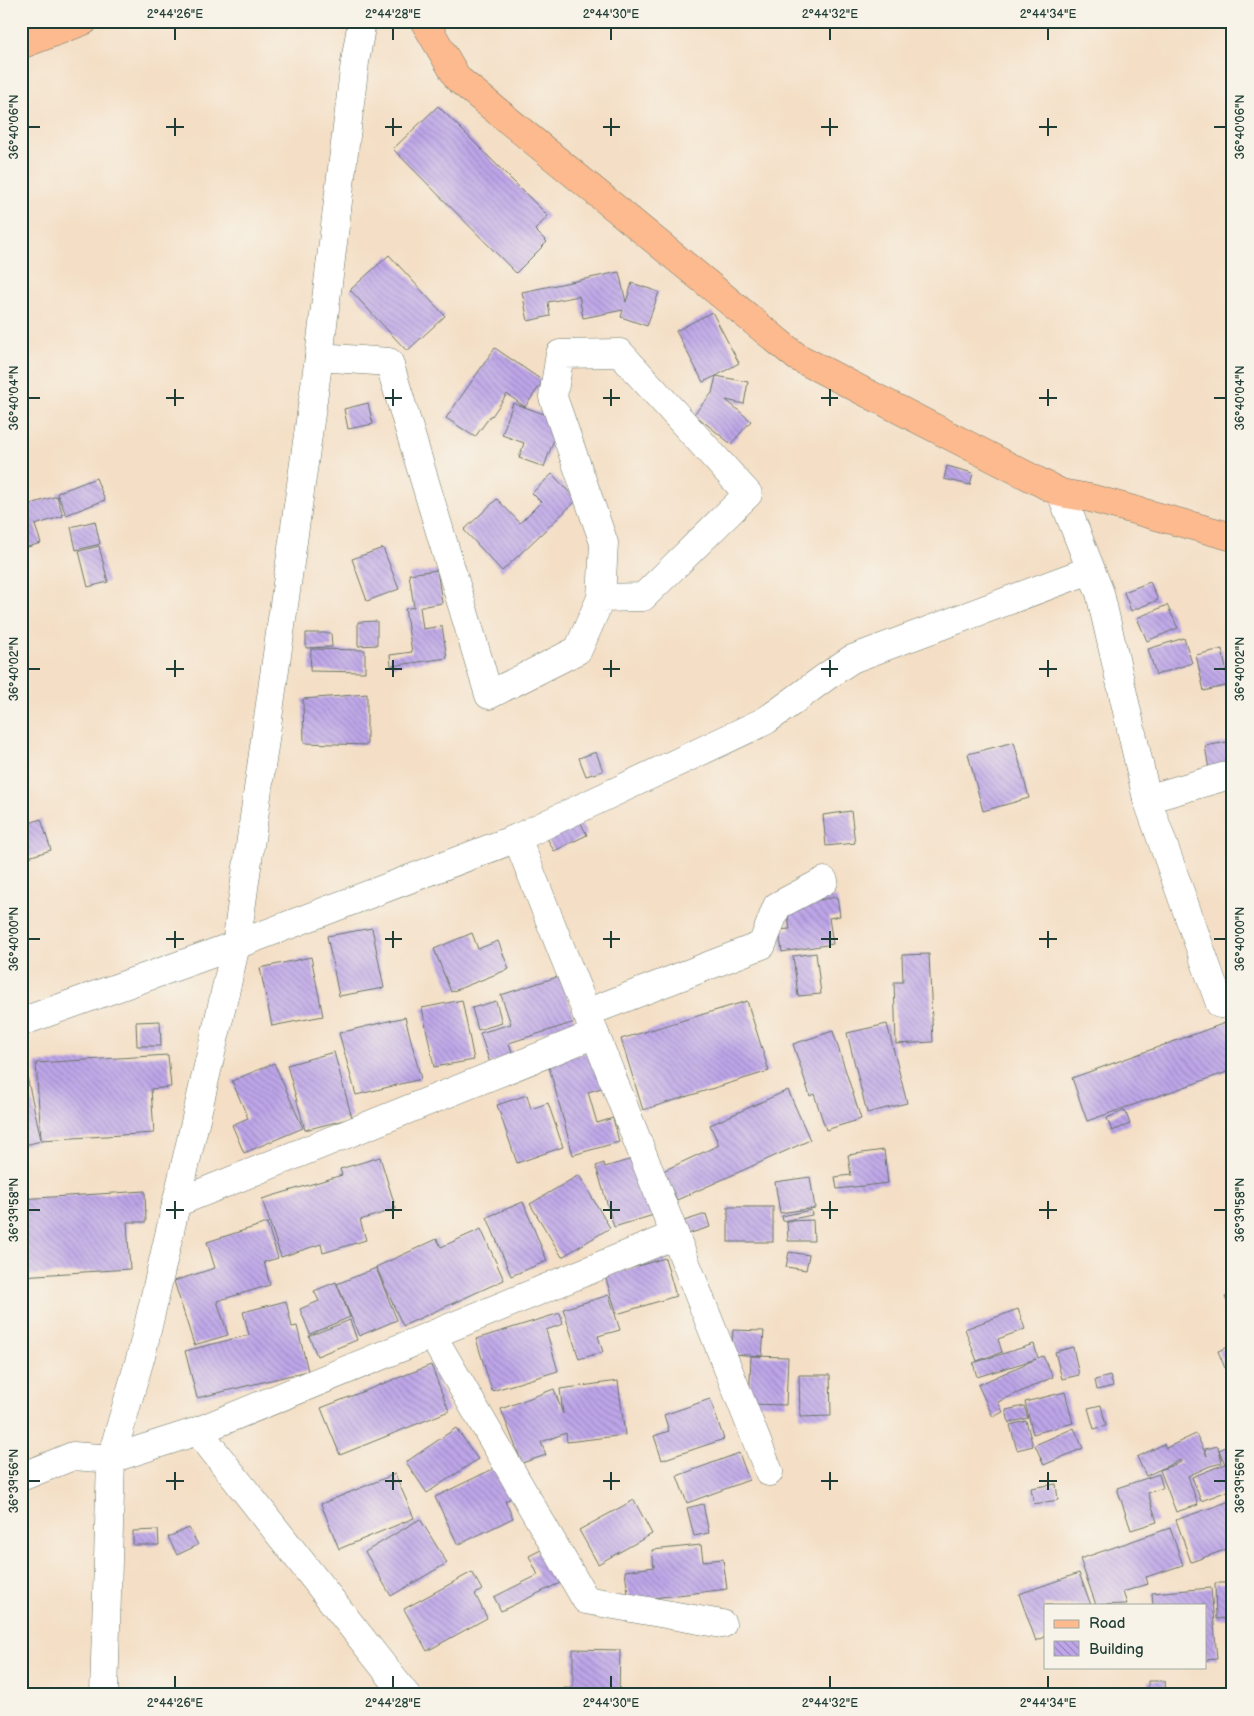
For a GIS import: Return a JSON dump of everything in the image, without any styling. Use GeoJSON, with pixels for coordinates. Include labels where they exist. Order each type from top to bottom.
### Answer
{"type":"FeatureCollection","features":[{"type":"Feature","properties":{"kind":"main road"},"geometry":{"type":"LineString","coordinates":[[21,45],[84,21]]}},
{"type":"Feature","properties":{"kind":"main road"},"geometry":{"type":"LineString","coordinates":[[424,21],[458,79],[797,357],[1060,493],[1090,498],[1233,537]]}},
{"type":"Feature","properties":{"kind":"street"},"geometry":{"type":"LineString","coordinates":[[104,1695],[111,1459],[142,1352],[236,945],[319,357],[355,62],[362,21]]}},
{"type":"Feature","properties":{"kind":"street"},"geometry":{"type":"LineString","coordinates":[[319,357],[389,362],[489,696],[578,650],[601,598],[604,543],[553,397],[560,354],[620,353],[748,494],[643,597],[601,598]]}},
{"type":"Feature","properties":{"kind":"street"},"geometry":{"type":"LineString","coordinates":[[1060,493],[1100,593],[1147,799],[1220,1004]]}},
{"type":"Feature","properties":{"kind":"street"},"geometry":{"type":"LineString","coordinates":[[21,1022],[236,945],[517,838],[765,721],[852,659],[1090,570]]}},
{"type":"Feature","properties":{"kind":"street"},"geometry":{"type":"LineString","coordinates":[[1147,799],[1233,774]]}},
{"type":"Feature","properties":{"kind":"street"},"geometry":{"type":"LineString","coordinates":[[517,838],[769,1472]]}},
{"type":"Feature","properties":{"kind":"street"},"geometry":{"type":"LineString","coordinates":[[176,1204],[591,1023],[762,945],[777,906],[824,881]]}},
{"type":"Feature","properties":{"kind":"street"},"geometry":{"type":"LineString","coordinates":[[21,1477],[73,1456],[111,1459],[198,1431],[675,1235]]}},
{"type":"Feature","properties":{"kind":"street"},"geometry":{"type":"LineString","coordinates":[[432,1335],[586,1600],[722,1624]]}},
{"type":"Feature","properties":{"kind":"street"},"geometry":{"type":"LineString","coordinates":[[198,1431],[406,1695]]}},
{"type":"Feature","properties":{"kind":"building"},"geometry":{"type":"Polygon","coordinates":[[[438,106],[548,216],[535,230],[547,242],[516,273],[393,149],[438,106]]]}},
{"type":"Feature","properties":{"kind":"building"},"geometry":{"type":"Polygon","coordinates":[[[389,255],[445,316],[407,351],[350,290],[389,255]]]}},
{"type":"Feature","properties":{"kind":"building"},"geometry":{"type":"Polygon","coordinates":[[[619,272],[626,302],[632,283],[659,292],[647,326],[621,317],[623,310],[583,318],[579,296],[548,302],[550,316],[528,321],[522,292],[619,272]]]}},
{"type":"Feature","properties":{"kind":"building"},"geometry":{"type":"Polygon","coordinates":[[[712,312],[739,363],[703,382],[676,331],[712,312]]]}},
{"type":"Feature","properties":{"kind":"building"},"geometry":{"type":"Polygon","coordinates":[[[495,348],[543,381],[525,407],[507,394],[475,437],[446,418],[495,348]]]}},
{"type":"Feature","properties":{"kind":"building"},"geometry":{"type":"Polygon","coordinates":[[[716,376],[748,382],[744,404],[726,400],[751,421],[731,444],[694,414],[712,393],[716,376]]]}},
{"type":"Feature","properties":{"kind":"building"},"geometry":{"type":"Polygon","coordinates":[[[368,403],[373,424],[348,429],[344,409],[368,403]]]}},
{"type":"Feature","properties":{"kind":"building"},"geometry":{"type":"Polygon","coordinates":[[[513,403],[561,420],[544,467],[519,458],[524,443],[502,435],[513,403]]]}},
{"type":"Feature","properties":{"kind":"building"},"geometry":{"type":"Polygon","coordinates":[[[947,466],[973,473],[970,485],[944,479],[947,466]]]}},
{"type":"Feature","properties":{"kind":"building"},"geometry":{"type":"Polygon","coordinates":[[[552,474],[577,500],[502,571],[464,530],[497,499],[520,523],[541,502],[532,493],[552,474]]]}},
{"type":"Feature","properties":{"kind":"building"},"geometry":{"type":"Polygon","coordinates":[[[96,478],[105,500],[66,515],[57,493],[96,478]]]}},
{"type":"Feature","properties":{"kind":"building"},"geometry":{"type":"Polygon","coordinates":[[[57,496],[63,516],[35,525],[41,543],[21,549],[21,507],[57,496]]]}},
{"type":"Feature","properties":{"kind":"building"},"geometry":{"type":"Polygon","coordinates":[[[95,521],[100,544],[76,550],[71,527],[95,521]]]}},
{"type":"Feature","properties":{"kind":"building"},"geometry":{"type":"Polygon","coordinates":[[[99,546],[108,582],[88,587],[79,551],[99,546]]]}},
{"type":"Feature","properties":{"kind":"building"},"geometry":{"type":"Polygon","coordinates":[[[383,548],[399,589],[367,601],[352,559],[383,548]]]}},
{"type":"Feature","properties":{"kind":"building"},"geometry":{"type":"Polygon","coordinates":[[[437,570],[442,603],[420,607],[423,629],[442,626],[447,658],[391,666],[390,655],[412,652],[405,609],[414,607],[409,574],[437,570]]]}},
{"type":"Feature","properties":{"kind":"building"},"geometry":{"type":"Polygon","coordinates":[[[1150,582],[1158,600],[1131,611],[1124,592],[1150,582]]]}},
{"type":"Feature","properties":{"kind":"building"},"geometry":{"type":"Polygon","coordinates":[[[1167,605],[1178,628],[1147,641],[1137,618],[1167,605]]]}},
{"type":"Feature","properties":{"kind":"building"},"geometry":{"type":"Polygon","coordinates":[[[377,621],[377,645],[358,646],[358,622],[377,621]]]}},
{"type":"Feature","properties":{"kind":"building"},"geometry":{"type":"Polygon","coordinates":[[[306,633],[331,633],[332,647],[306,648],[306,633]]]}},
{"type":"Feature","properties":{"kind":"building"},"geometry":{"type":"Polygon","coordinates":[[[1184,638],[1192,663],[1156,675],[1148,649],[1184,638]]]}},
{"type":"Feature","properties":{"kind":"building"},"geometry":{"type":"Polygon","coordinates":[[[311,649],[365,650],[365,672],[310,671],[311,649]]]}},
{"type":"Feature","properties":{"kind":"building"},"geometry":{"type":"Polygon","coordinates":[[[1222,649],[1229,685],[1204,691],[1196,655],[1222,649]]]}},
{"type":"Feature","properties":{"kind":"building"},"geometry":{"type":"Polygon","coordinates":[[[367,694],[367,745],[304,743],[303,699],[367,694]]]}},
{"type":"Feature","properties":{"kind":"building"},"geometry":{"type":"Polygon","coordinates":[[[1014,742],[1029,798],[983,811],[968,754],[1014,742]]]}},
{"type":"Feature","properties":{"kind":"building"},"geometry":{"type":"Polygon","coordinates":[[[1227,742],[1229,751],[1233,750],[1233,771],[1210,775],[1205,746],[1227,742]]]}},
{"type":"Feature","properties":{"kind":"building"},"geometry":{"type":"Polygon","coordinates":[[[596,752],[603,771],[586,776],[579,758],[596,752]]]}},
{"type":"Feature","properties":{"kind":"building"},"geometry":{"type":"Polygon","coordinates":[[[851,811],[855,843],[826,846],[823,815],[851,811]]]}},
{"type":"Feature","properties":{"kind":"building"},"geometry":{"type":"Polygon","coordinates":[[[41,819],[51,850],[22,859],[21,826],[41,819]]]}},
{"type":"Feature","properties":{"kind":"building"},"geometry":{"type":"Polygon","coordinates":[[[580,821],[587,835],[554,851],[547,838],[580,821]]]}},
{"type":"Feature","properties":{"kind":"building"},"geometry":{"type":"Polygon","coordinates":[[[837,897],[840,916],[829,918],[833,944],[782,952],[779,930],[790,929],[786,905],[837,897]]]}},
{"type":"Feature","properties":{"kind":"building"},"geometry":{"type":"Polygon","coordinates":[[[372,928],[384,988],[339,996],[327,936],[372,928]]]}},
{"type":"Feature","properties":{"kind":"building"},"geometry":{"type":"Polygon","coordinates":[[[472,933],[478,949],[498,941],[509,969],[451,992],[434,949],[472,933]]]}},
{"type":"Feature","properties":{"kind":"building"},"geometry":{"type":"Polygon","coordinates":[[[816,953],[821,994],[798,996],[793,956],[816,953]]]}},
{"type":"Feature","properties":{"kind":"building"},"geometry":{"type":"Polygon","coordinates":[[[929,954],[933,1042],[896,1044],[894,982],[903,982],[902,955],[929,954]]]}},
{"type":"Feature","properties":{"kind":"building"},"geometry":{"type":"Polygon","coordinates":[[[311,957],[323,1016],[272,1026],[260,968],[311,957]]]}},
{"type":"Feature","properties":{"kind":"building"},"geometry":{"type":"Polygon","coordinates":[[[560,976],[575,1022],[509,1043],[513,1055],[490,1063],[480,1033],[511,1024],[501,995],[560,976]]]}},
{"type":"Feature","properties":{"kind":"building"},"geometry":{"type":"Polygon","coordinates":[[[462,1000],[474,1060],[434,1067],[422,1008],[462,1000]]]}},
{"type":"Feature","properties":{"kind":"building"},"geometry":{"type":"Polygon","coordinates":[[[496,1001],[502,1023],[478,1030],[472,1008],[496,1001]]]}},
{"type":"Feature","properties":{"kind":"building"},"geometry":{"type":"Polygon","coordinates":[[[747,1001],[769,1071],[643,1110],[621,1039],[747,1001]]]}},
{"type":"Feature","properties":{"kind":"building"},"geometry":{"type":"Polygon","coordinates":[[[405,1017],[421,1079],[356,1095],[339,1033],[405,1017]]]}},
{"type":"Feature","properties":{"kind":"building"},"geometry":{"type":"Polygon","coordinates":[[[160,1021],[161,1046],[137,1046],[136,1022],[160,1021]]]}},
{"type":"Feature","properties":{"kind":"building"},"geometry":{"type":"Polygon","coordinates":[[[1228,1022],[1233,1036],[1233,1070],[1087,1121],[1072,1078],[1228,1022]]]}},
{"type":"Feature","properties":{"kind":"building"},"geometry":{"type":"Polygon","coordinates":[[[887,1024],[907,1103],[867,1113],[847,1033],[887,1024]]]}},
{"type":"Feature","properties":{"kind":"building"},"geometry":{"type":"Polygon","coordinates":[[[833,1031],[861,1119],[826,1130],[814,1094],[810,1096],[793,1044],[833,1031]]]}},
{"type":"Feature","properties":{"kind":"building"},"geometry":{"type":"Polygon","coordinates":[[[598,1049],[608,1086],[588,1092],[597,1123],[613,1118],[619,1142],[573,1155],[548,1063],[598,1049]]]}},
{"type":"Feature","properties":{"kind":"building"},"geometry":{"type":"Polygon","coordinates":[[[334,1052],[352,1118],[305,1130],[287,1065],[334,1052]]]}},
{"type":"Feature","properties":{"kind":"building"},"geometry":{"type":"Polygon","coordinates":[[[168,1055],[171,1087],[151,1089],[154,1133],[41,1140],[21,1146],[21,1060],[23,1059],[41,1139],[36,1063],[168,1055]]]}},
{"type":"Feature","properties":{"kind":"building"},"geometry":{"type":"Polygon","coordinates":[[[274,1063],[303,1128],[244,1153],[232,1125],[248,1118],[232,1081],[274,1063]]]}},
{"type":"Feature","properties":{"kind":"building"},"geometry":{"type":"Polygon","coordinates":[[[788,1090],[810,1140],[677,1200],[663,1171],[719,1145],[710,1125],[788,1090]]]}},
{"type":"Feature","properties":{"kind":"building"},"geometry":{"type":"Polygon","coordinates":[[[527,1095],[531,1109],[548,1103],[563,1147],[517,1163],[497,1105],[527,1095]]]}},
{"type":"Feature","properties":{"kind":"building"},"geometry":{"type":"Polygon","coordinates":[[[1125,1110],[1130,1124],[1112,1131],[1107,1118],[1125,1110]]]}},
{"type":"Feature","properties":{"kind":"building"},"geometry":{"type":"Polygon","coordinates":[[[884,1150],[888,1183],[837,1189],[835,1177],[851,1175],[848,1155],[884,1150]]]}},
{"type":"Feature","properties":{"kind":"building"},"geometry":{"type":"Polygon","coordinates":[[[380,1157],[396,1209],[360,1220],[366,1240],[323,1253],[321,1244],[281,1257],[262,1199],[342,1175],[340,1169],[380,1157]]]}},
{"type":"Feature","properties":{"kind":"building"},"geometry":{"type":"Polygon","coordinates":[[[639,1157],[657,1214],[614,1227],[596,1166],[604,1163],[605,1167],[639,1157]]]}},
{"type":"Feature","properties":{"kind":"building"},"geometry":{"type":"Polygon","coordinates":[[[579,1175],[610,1228],[562,1257],[530,1204],[579,1175]]]}},
{"type":"Feature","properties":{"kind":"building"},"geometry":{"type":"Polygon","coordinates":[[[810,1177],[815,1208],[780,1213],[775,1182],[810,1177]]]}},
{"type":"Feature","properties":{"kind":"building"},"geometry":{"type":"Polygon","coordinates":[[[145,1191],[146,1222],[127,1222],[130,1269],[21,1276],[21,1199],[145,1191]]]}},
{"type":"Feature","properties":{"kind":"building"},"geometry":{"type":"Polygon","coordinates":[[[523,1202],[547,1261],[511,1276],[487,1217],[523,1202]]]}},
{"type":"Feature","properties":{"kind":"building"},"geometry":{"type":"Polygon","coordinates":[[[728,1207],[773,1207],[773,1242],[728,1242],[728,1207]]]}},
{"type":"Feature","properties":{"kind":"building"},"geometry":{"type":"Polygon","coordinates":[[[811,1210],[812,1215],[783,1221],[782,1216],[811,1210]]]}},
{"type":"Feature","properties":{"kind":"building"},"geometry":{"type":"Polygon","coordinates":[[[706,1214],[710,1227],[688,1234],[684,1221],[706,1214]]]}},
{"type":"Feature","properties":{"kind":"building"},"geometry":{"type":"Polygon","coordinates":[[[813,1220],[814,1241],[788,1241],[787,1221],[813,1220]]]}},
{"type":"Feature","properties":{"kind":"building"},"geometry":{"type":"Polygon","coordinates":[[[267,1223],[278,1258],[264,1262],[270,1285],[217,1301],[228,1335],[194,1345],[174,1281],[215,1268],[207,1242],[267,1223]]]}},
{"type":"Feature","properties":{"kind":"building"},"geometry":{"type":"Polygon","coordinates":[[[481,1229],[504,1280],[403,1326],[376,1267],[437,1239],[441,1247],[481,1229]]]}},
{"type":"Feature","properties":{"kind":"building"},"geometry":{"type":"Polygon","coordinates":[[[789,1252],[809,1255],[806,1270],[786,1267],[789,1252]]]}},
{"type":"Feature","properties":{"kind":"building"},"geometry":{"type":"Polygon","coordinates":[[[665,1258],[676,1296],[617,1314],[605,1276],[665,1258]]]}},
{"type":"Feature","properties":{"kind":"building"},"geometry":{"type":"Polygon","coordinates":[[[376,1268],[397,1320],[359,1336],[337,1284],[376,1268]]]}},
{"type":"Feature","properties":{"kind":"building"},"geometry":{"type":"Polygon","coordinates":[[[336,1282],[350,1317],[310,1334],[300,1309],[319,1301],[314,1291],[336,1282]]]}},
{"type":"Feature","properties":{"kind":"building"},"geometry":{"type":"Polygon","coordinates":[[[1233,1293],[1233,1316],[1225,1297],[1233,1293]]]}},
{"type":"Feature","properties":{"kind":"building"},"geometry":{"type":"Polygon","coordinates":[[[609,1295],[620,1330],[598,1336],[603,1352],[579,1359],[563,1309],[609,1295]]]}},
{"type":"Feature","properties":{"kind":"building"},"geometry":{"type":"Polygon","coordinates":[[[286,1301],[292,1327],[297,1326],[308,1371],[197,1398],[185,1351],[249,1335],[243,1312],[286,1301]]]}},
{"type":"Feature","properties":{"kind":"building"},"geometry":{"type":"Polygon","coordinates":[[[1018,1309],[1025,1329],[998,1339],[1002,1352],[977,1361],[965,1329],[1018,1309]]]}},
{"type":"Feature","properties":{"kind":"building"},"geometry":{"type":"Polygon","coordinates":[[[560,1313],[563,1324],[546,1330],[558,1371],[492,1391],[476,1339],[560,1313]]]}},
{"type":"Feature","properties":{"kind":"building"},"geometry":{"type":"Polygon","coordinates":[[[350,1320],[357,1340],[317,1356],[309,1336],[350,1320]]]}},
{"type":"Feature","properties":{"kind":"building"},"geometry":{"type":"Polygon","coordinates":[[[733,1330],[764,1331],[762,1356],[731,1354],[733,1330]]]}},
{"type":"Feature","properties":{"kind":"building"},"geometry":{"type":"Polygon","coordinates":[[[1034,1344],[1038,1358],[1043,1356],[1053,1377],[998,1402],[1003,1412],[993,1417],[978,1385],[1036,1359],[977,1377],[973,1363],[1034,1344]]]}},
{"type":"Feature","properties":{"kind":"building"},"geometry":{"type":"Polygon","coordinates":[[[1233,1345],[1233,1365],[1225,1368],[1218,1351],[1233,1345]]]}},
{"type":"Feature","properties":{"kind":"building"},"geometry":{"type":"Polygon","coordinates":[[[1073,1347],[1079,1375],[1062,1379],[1055,1352],[1073,1347]]]}},
{"type":"Feature","properties":{"kind":"building"},"geometry":{"type":"Polygon","coordinates":[[[751,1356],[788,1357],[786,1405],[749,1404],[751,1356]]]}},
{"type":"Feature","properties":{"kind":"building"},"geometry":{"type":"Polygon","coordinates":[[[431,1365],[449,1411],[340,1455],[321,1408],[431,1365]]]}},
{"type":"Feature","properties":{"kind":"building"},"geometry":{"type":"Polygon","coordinates":[[[799,1375],[830,1375],[831,1416],[800,1417],[799,1375]]]}},
{"type":"Feature","properties":{"kind":"building"},"geometry":{"type":"Polygon","coordinates":[[[1110,1376],[1113,1386],[1097,1390],[1095,1380],[1110,1376]]]}},
{"type":"Feature","properties":{"kind":"building"},"geometry":{"type":"Polygon","coordinates":[[[618,1381],[625,1435],[567,1442],[566,1433],[541,1442],[546,1455],[522,1463],[501,1409],[554,1389],[563,1414],[560,1389],[618,1381]]]}},
{"type":"Feature","properties":{"kind":"building"},"geometry":{"type":"Polygon","coordinates":[[[1065,1392],[1073,1423],[1033,1434],[1025,1402],[1065,1392]]]}},
{"type":"Feature","properties":{"kind":"building"},"geometry":{"type":"Polygon","coordinates":[[[710,1399],[724,1439],[662,1460],[654,1436],[669,1431],[664,1415],[710,1399]]]}},
{"type":"Feature","properties":{"kind":"building"},"geometry":{"type":"Polygon","coordinates":[[[1101,1405],[1106,1426],[1094,1429],[1088,1408],[1101,1405]]]}},
{"type":"Feature","properties":{"kind":"building"},"geometry":{"type":"Polygon","coordinates":[[[1024,1406],[1028,1418],[1009,1423],[1006,1410],[1024,1406]]]}},
{"type":"Feature","properties":{"kind":"building"},"geometry":{"type":"Polygon","coordinates":[[[1026,1421],[1033,1446],[1017,1450],[1010,1425],[1026,1421]]]}},
{"type":"Feature","properties":{"kind":"building"},"geometry":{"type":"Polygon","coordinates":[[[456,1428],[478,1459],[427,1493],[406,1462],[456,1428]]]}},
{"type":"Feature","properties":{"kind":"building"},"geometry":{"type":"Polygon","coordinates":[[[1074,1428],[1083,1448],[1044,1465],[1035,1445],[1074,1428]]]}},
{"type":"Feature","properties":{"kind":"building"},"geometry":{"type":"Polygon","coordinates":[[[1196,1434],[1207,1456],[1205,1449],[1218,1446],[1222,1463],[1188,1476],[1198,1505],[1176,1512],[1160,1470],[1181,1462],[1180,1460],[1146,1476],[1137,1457],[1164,1444],[1166,1448],[1196,1434]]]}},
{"type":"Feature","properties":{"kind":"building"},"geometry":{"type":"Polygon","coordinates":[[[1233,1444],[1233,1489],[1201,1501],[1192,1477],[1225,1464],[1219,1450],[1233,1444]]]}},
{"type":"Feature","properties":{"kind":"building"},"geometry":{"type":"Polygon","coordinates":[[[739,1453],[749,1480],[687,1503],[677,1476],[739,1453]]]}},
{"type":"Feature","properties":{"kind":"building"},"geometry":{"type":"Polygon","coordinates":[[[499,1466],[514,1497],[505,1501],[513,1518],[458,1545],[435,1497],[499,1466]]]}},
{"type":"Feature","properties":{"kind":"building"},"geometry":{"type":"Polygon","coordinates":[[[395,1474],[414,1518],[339,1549],[321,1504],[395,1474]]]}},
{"type":"Feature","properties":{"kind":"building"},"geometry":{"type":"Polygon","coordinates":[[[1159,1474],[1163,1488],[1148,1493],[1157,1522],[1131,1530],[1117,1488],[1159,1474]]]}},
{"type":"Feature","properties":{"kind":"building"},"geometry":{"type":"Polygon","coordinates":[[[1056,1484],[1058,1500],[1034,1504],[1031,1488],[1056,1484]]]}},
{"type":"Feature","properties":{"kind":"building"},"geometry":{"type":"Polygon","coordinates":[[[634,1500],[652,1534],[598,1564],[579,1530],[634,1500]]]}},
{"type":"Feature","properties":{"kind":"building"},"geometry":{"type":"Polygon","coordinates":[[[1233,1500],[1233,1547],[1191,1562],[1176,1520],[1233,1500]]]}},
{"type":"Feature","properties":{"kind":"building"},"geometry":{"type":"Polygon","coordinates":[[[703,1504],[709,1533],[694,1536],[687,1508],[703,1504]]]}},
{"type":"Feature","properties":{"kind":"building"},"geometry":{"type":"Polygon","coordinates":[[[420,1519],[447,1563],[391,1596],[365,1552],[420,1519]]]}},
{"type":"Feature","properties":{"kind":"building"},"geometry":{"type":"Polygon","coordinates":[[[189,1528],[198,1545],[177,1555],[168,1537],[189,1528]]]}},
{"type":"Feature","properties":{"kind":"building"},"geometry":{"type":"Polygon","coordinates":[[[1170,1528],[1183,1565],[1146,1577],[1148,1584],[1123,1592],[1127,1604],[1096,1604],[1080,1559],[1170,1528]]]}},
{"type":"Feature","properties":{"kind":"building"},"geometry":{"type":"Polygon","coordinates":[[[158,1530],[159,1545],[133,1545],[133,1531],[158,1530]]]}},
{"type":"Feature","properties":{"kind":"building"},"geometry":{"type":"Polygon","coordinates":[[[701,1545],[703,1561],[723,1559],[727,1589],[629,1601],[625,1571],[654,1567],[652,1550],[701,1545]]]}},
{"type":"Feature","properties":{"kind":"building"},"geometry":{"type":"Polygon","coordinates":[[[549,1546],[566,1580],[501,1611],[494,1597],[538,1575],[529,1556],[549,1546]]]}},
{"type":"Feature","properties":{"kind":"building"},"geometry":{"type":"Polygon","coordinates":[[[1229,1558],[1233,1558],[1233,1618],[1216,1619],[1215,1583],[1229,1583],[1229,1558]]]}},
{"type":"Feature","properties":{"kind":"building"},"geometry":{"type":"Polygon","coordinates":[[[472,1572],[482,1590],[475,1594],[487,1618],[427,1651],[404,1609],[472,1572]]]}},
{"type":"Feature","properties":{"kind":"building"},"geometry":{"type":"Polygon","coordinates":[[[1079,1573],[1091,1604],[1044,1604],[1044,1637],[1036,1641],[1019,1594],[1079,1573]]]}},
{"type":"Feature","properties":{"kind":"building"},"geometry":{"type":"Polygon","coordinates":[[[1211,1588],[1217,1659],[1206,1660],[1206,1604],[1153,1604],[1152,1593],[1211,1588]]]}},
{"type":"Feature","properties":{"kind":"building"},"geometry":{"type":"Polygon","coordinates":[[[573,1649],[620,1650],[619,1695],[564,1695],[564,1687],[573,1687],[573,1649]]]}},
{"type":"Feature","properties":{"kind":"building"},"geometry":{"type":"Polygon","coordinates":[[[1148,1681],[1165,1681],[1166,1695],[1148,1695],[1148,1681]]]}}]}
